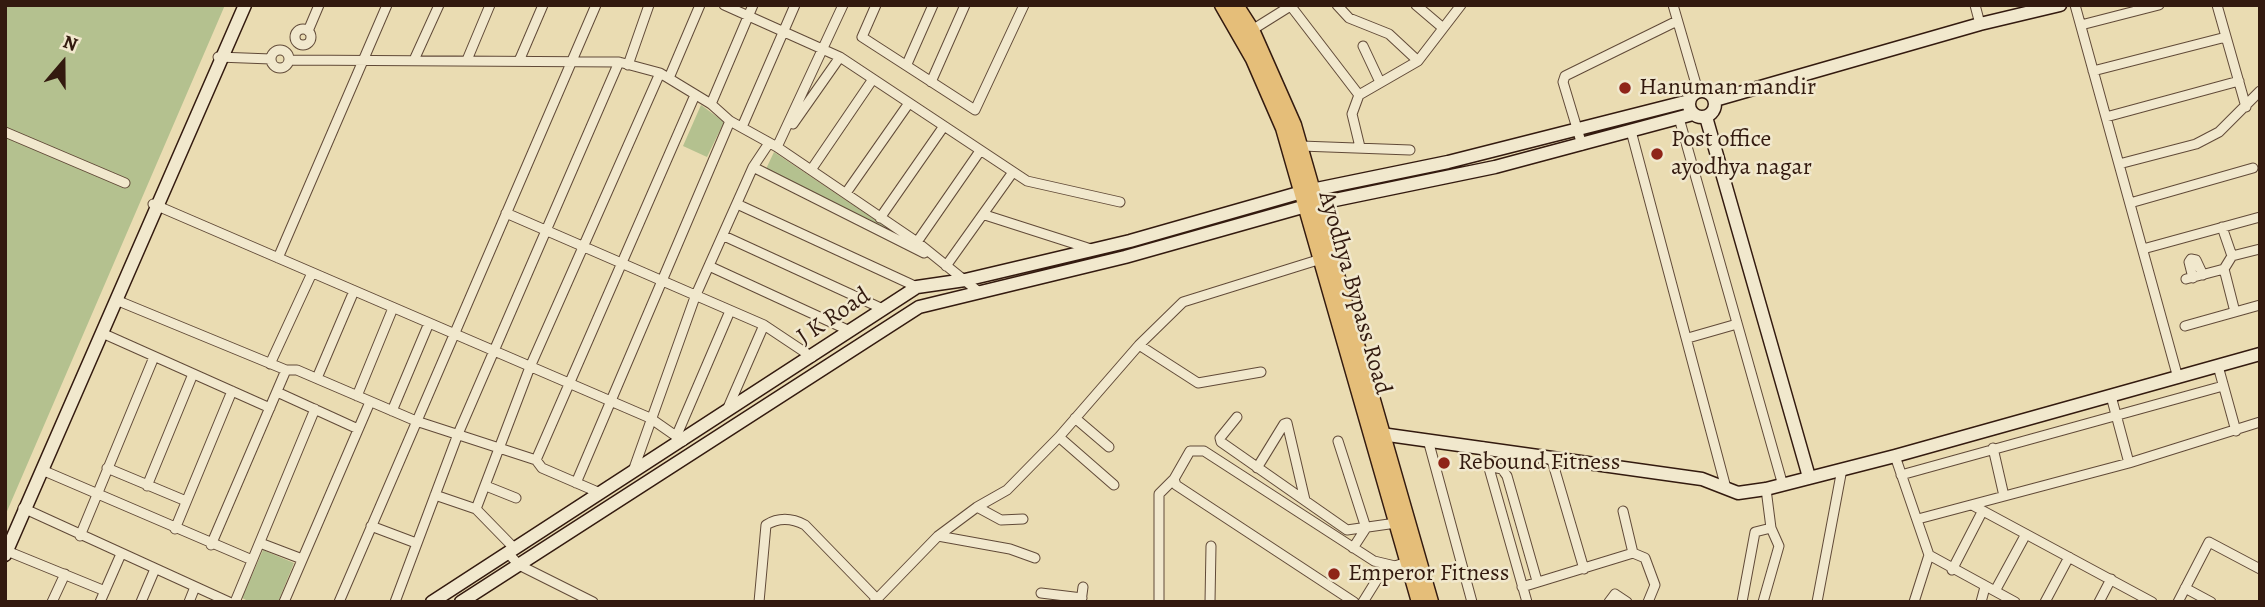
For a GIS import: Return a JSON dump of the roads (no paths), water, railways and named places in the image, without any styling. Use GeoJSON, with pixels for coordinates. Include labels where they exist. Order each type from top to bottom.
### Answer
{"type":"FeatureCollection","features":[{"type":"Feature","properties":{"kind":"main road","name":"Ayodhya Bypass Road"},"geometry":{"type":"LineString","coordinates":[[1222,5],[1270,94],[1309,198],[1376,433],[1396,523],[1419,602]]}},
{"type":"Feature","properties":{"kind":"main road","name":"Ayodhya Bypass Road"},"geometry":{"type":"LineString","coordinates":[[1236,5],[1252,30],[1280,89],[1301,146],[1321,259],[1431,602]]}},
{"type":"Feature","properties":{"kind":"street"},"geometry":{"type":"LineString","coordinates":[[104,591],[6,550],[242,5]]}},
{"type":"Feature","properties":{"kind":"street"},"geometry":{"type":"LineString","coordinates":[[292,60],[298,43],[297,32],[308,31],[318,5]]}},
{"type":"Feature","properties":{"kind":"street"},"geometry":{"type":"LineString","coordinates":[[278,258],[387,5]]}},
{"type":"Feature","properties":{"kind":"street"},"geometry":{"type":"LineString","coordinates":[[414,60],[439,5]]}},
{"type":"Feature","properties":{"kind":"street"},"geometry":{"type":"LineString","coordinates":[[467,60],[490,5]]}},
{"type":"Feature","properties":{"kind":"street"},"geometry":{"type":"LineString","coordinates":[[519,61],[544,5]]}},
{"type":"Feature","properties":{"kind":"street"},"geometry":{"type":"LineString","coordinates":[[339,602],[596,5]]}},
{"type":"Feature","properties":{"kind":"street"},"geometry":{"type":"LineString","coordinates":[[395,602],[458,434],[649,5]]}},
{"type":"Feature","properties":{"kind":"street"},"geometry":{"type":"LineString","coordinates":[[669,78],[700,5]]}},
{"type":"Feature","properties":{"kind":"street"},"geometry":{"type":"LineString","coordinates":[[724,5],[840,57],[1027,181],[1120,202]]}},
{"type":"Feature","properties":{"kind":"street"},"geometry":{"type":"LineString","coordinates":[[711,104],[753,5]]}},
{"type":"Feature","properties":{"kind":"street"},"geometry":{"type":"LineString","coordinates":[[742,127],[795,5]]}},
{"type":"Feature","properties":{"kind":"street"},"geometry":{"type":"LineString","coordinates":[[773,145],[824,48],[843,5]]}},
{"type":"Feature","properties":{"kind":"street"},"geometry":{"type":"LineString","coordinates":[[876,5],[862,37],[908,64],[975,110],[1024,5]]}},
{"type":"Feature","properties":{"kind":"street"},"geometry":{"type":"LineString","coordinates":[[908,64],[933,5]]}},
{"type":"Feature","properties":{"kind":"street"},"geometry":{"type":"LineString","coordinates":[[931,82],[965,5]]}},
{"type":"Feature","properties":{"kind":"street"},"geometry":{"type":"LineString","coordinates":[[1338,5],[1349,18],[1389,34],[1418,61]]}},
{"type":"Feature","properties":{"kind":"street"},"geometry":{"type":"LineString","coordinates":[[1416,5],[1443,28]]}},
{"type":"Feature","properties":{"kind":"street"},"geometry":{"type":"LineString","coordinates":[[1360,147],[1352,114],[1359,95],[1380,80],[1418,61],[1461,5]]}},
{"type":"Feature","properties":{"kind":"street"},"geometry":{"type":"LineString","coordinates":[[1673,5],[1697,106],[1809,477]]}},
{"type":"Feature","properties":{"kind":"street"},"geometry":{"type":"LineString","coordinates":[[1975,5],[1980,24]]}},
{"type":"Feature","properties":{"kind":"street"},"geometry":{"type":"LineString","coordinates":[[1715,100],[1980,24],[2060,5]]}},
{"type":"Feature","properties":{"kind":"street"},"geometry":{"type":"LineString","coordinates":[[2075,5],[2178,378]]}},
{"type":"Feature","properties":{"kind":"street"},"geometry":{"type":"LineString","coordinates":[[2081,25],[2159,5]]}},
{"type":"Feature","properties":{"kind":"street"},"geometry":{"type":"LineString","coordinates":[[2217,5],[2246,107]]}},
{"type":"Feature","properties":{"kind":"street"},"geometry":{"type":"LineString","coordinates":[[1252,30],[1291,6],[1359,95]]}},
{"type":"Feature","properties":{"kind":"street"},"geometry":{"type":"LineString","coordinates":[[1582,145],[1563,82],[1565,76],[1677,21]]}},
{"type":"Feature","properties":{"kind":"street"},"geometry":{"type":"LineString","coordinates":[[2093,71],[2226,37]]}},
{"type":"Feature","properties":{"kind":"street"},"geometry":{"type":"LineString","coordinates":[[1363,46],[1380,80]]}},
{"type":"Feature","properties":{"kind":"street"},"geometry":{"type":"LineString","coordinates":[[219,57],[271,58],[274,52],[281,50],[292,60]]}},
{"type":"Feature","properties":{"kind":"street"},"geometry":{"type":"LineString","coordinates":[[633,471],[695,297],[753,167],[840,57]]}},
{"type":"Feature","properties":{"kind":"street"},"geometry":{"type":"LineString","coordinates":[[292,60],[623,63],[660,73],[711,104],[730,121],[773,145],[846,193],[917,242],[933,258]]}},
{"type":"Feature","properties":{"kind":"street"},"geometry":{"type":"LineString","coordinates":[[476,509],[497,448],[530,368],[660,73]]}},
{"type":"Feature","properties":{"kind":"street"},"geometry":{"type":"LineString","coordinates":[[811,170],[873,79]]}},
{"type":"Feature","properties":{"kind":"street"},"geometry":{"type":"LineString","coordinates":[[2106,117],[2239,81]]}},
{"type":"Feature","properties":{"kind":"street"},"geometry":{"type":"LineString","coordinates":[[2119,164],[2196,144],[2219,132],[2260,91]]}},
{"type":"Feature","properties":{"kind":"street"},"geometry":{"type":"LineString","coordinates":[[1309,198],[1374,194],[1582,145],[1679,118],[1697,106],[1709,92],[1715,100],[1713,112],[1697,106],[1578,128],[1309,198]]}},
{"type":"Feature","properties":{"kind":"street"},"geometry":{"type":"LineString","coordinates":[[536,460],[695,95]]}},
{"type":"Feature","properties":{"kind":"street"},"geometry":{"type":"LineString","coordinates":[[846,193],[909,103]]}},
{"type":"Feature","properties":{"kind":"street"},"geometry":{"type":"LineString","coordinates":[[1679,118],[1782,482]]}},
{"type":"Feature","properties":{"kind":"street"},"geometry":{"type":"LineString","coordinates":[[576,483],[730,121]]}},
{"type":"Feature","properties":{"kind":"street"},"geometry":{"type":"LineString","coordinates":[[880,218],[944,126]]}},
{"type":"Feature","properties":{"kind":"street"},"geometry":{"type":"LineString","coordinates":[[1631,131],[1726,488]]}},
{"type":"Feature","properties":{"kind":"street"},"geometry":{"type":"LineString","coordinates":[[5,132],[125,183]]}},
{"type":"Feature","properties":{"kind":"street"},"geometry":{"type":"LineString","coordinates":[[1301,146],[1410,150]]}},
{"type":"Feature","properties":{"kind":"street"},"geometry":{"type":"LineString","coordinates":[[917,242],[980,151]]}},
{"type":"Feature","properties":{"kind":"street"},"geometry":{"type":"LineString","coordinates":[[753,167],[933,258],[979,292]]}},
{"type":"Feature","properties":{"kind":"street"},"geometry":{"type":"LineString","coordinates":[[2130,203],[2253,168]]}},
{"type":"Feature","properties":{"kind":"street"},"geometry":{"type":"LineString","coordinates":[[946,266],[985,215],[1013,172]]}},
{"type":"Feature","properties":{"kind":"street","name":"J K Road"},"geometry":{"type":"LineString","coordinates":[[432,602],[917,287],[965,280],[1309,198]]}},
{"type":"Feature","properties":{"kind":"street","name":"J K Road"},"geometry":{"type":"LineString","coordinates":[[461,602],[919,307],[1125,257],[1309,198]]}},
{"type":"Feature","properties":{"kind":"street"},"geometry":{"type":"LineString","coordinates":[[155,204],[650,418],[677,442]]}},
{"type":"Feature","properties":{"kind":"street"},"geometry":{"type":"LineString","coordinates":[[23,508],[102,333],[155,204]]}},
{"type":"Feature","properties":{"kind":"street"},"geometry":{"type":"LineString","coordinates":[[737,204],[917,287]]}},
{"type":"Feature","properties":{"kind":"street"},"geometry":{"type":"LineString","coordinates":[[506,214],[764,325],[812,357]]}},
{"type":"Feature","properties":{"kind":"street"},"geometry":{"type":"LineString","coordinates":[[985,215],[1091,249]]}},
{"type":"Feature","properties":{"kind":"street"},"geometry":{"type":"LineString","coordinates":[[2143,249],[2260,217]]}},
{"type":"Feature","properties":{"kind":"street"},"geometry":{"type":"LineString","coordinates":[[2222,227],[2232,256]]}},
{"type":"Feature","properties":{"kind":"street"},"geometry":{"type":"LineString","coordinates":[[724,236],[883,309]]}},
{"type":"Feature","properties":{"kind":"street"},"geometry":{"type":"LineString","coordinates":[[2203,275],[2196,260],[2191,259],[2189,279],[2203,275],[2224,269],[2232,256],[2260,249]]}},
{"type":"Feature","properties":{"kind":"street"},"geometry":{"type":"LineString","coordinates":[[759,602],[766,525],[773,520],[793,518],[805,525],[874,600],[938,536],[977,507],[1007,490],[1059,437],[1139,345],[1183,302],[1321,259]]}},
{"type":"Feature","properties":{"kind":"street"},"geometry":{"type":"LineString","coordinates":[[709,266],[850,331]]}},
{"type":"Feature","properties":{"kind":"street"},"geometry":{"type":"LineString","coordinates":[[2224,269],[2235,312]]}},
{"type":"Feature","properties":{"kind":"street"},"geometry":{"type":"LineString","coordinates":[[1007,270],[1012,284]]}},
{"type":"Feature","properties":{"kind":"street"},"geometry":{"type":"LineString","coordinates":[[270,364],[312,273]]}},
{"type":"Feature","properties":{"kind":"street"},"geometry":{"type":"LineString","coordinates":[[317,378],[354,290]]}},
{"type":"Feature","properties":{"kind":"street"},"geometry":{"type":"LineString","coordinates":[[116,300],[270,364],[317,378],[416,421],[536,460],[542,468],[600,493]]}},
{"type":"Feature","properties":{"kind":"street"},"geometry":{"type":"LineString","coordinates":[[2185,327],[2260,305]]}},
{"type":"Feature","properties":{"kind":"street"},"geometry":{"type":"LineString","coordinates":[[357,396],[393,308]]}},
{"type":"Feature","properties":{"kind":"street"},"geometry":{"type":"LineString","coordinates":[[680,459],[677,442],[730,311]]}},
{"type":"Feature","properties":{"kind":"street"},"geometry":{"type":"LineString","coordinates":[[391,411],[429,323]]}},
{"type":"Feature","properties":{"kind":"street"},"geometry":{"type":"LineString","coordinates":[[1688,338],[1737,324]]}},
{"type":"Feature","properties":{"kind":"street"},"geometry":{"type":"LineString","coordinates":[[727,411],[764,325]]}},
{"type":"Feature","properties":{"kind":"street"},"geometry":{"type":"LineString","coordinates":[[102,333],[270,408]]}},
{"type":"Feature","properties":{"kind":"street"},"geometry":{"type":"LineString","coordinates":[[1139,345],[1198,383],[1261,372]]}},
{"type":"Feature","properties":{"kind":"street"},"geometry":{"type":"LineString","coordinates":[[1376,433],[1702,479],[1738,493],[1766,489],[1782,482],[1895,457],[2260,354]]}},
{"type":"Feature","properties":{"kind":"street"},"geometry":{"type":"LineString","coordinates":[[80,536],[154,357]]}},
{"type":"Feature","properties":{"kind":"street"},"geometry":{"type":"LineString","coordinates":[[2218,366],[2236,431]]}},
{"type":"Feature","properties":{"kind":"street"},"geometry":{"type":"LineString","coordinates":[[211,545],[286,370]]}},
{"type":"Feature","properties":{"kind":"street"},"geometry":{"type":"LineString","coordinates":[[147,486],[193,374]]}},
{"type":"Feature","properties":{"kind":"street"},"geometry":{"type":"LineString","coordinates":[[1901,475],[1993,447],[2223,386]]}},
{"type":"Feature","properties":{"kind":"street"},"geometry":{"type":"LineString","coordinates":[[174,528],[232,391]]}},
{"type":"Feature","properties":{"kind":"street"},"geometry":{"type":"LineString","coordinates":[[277,392],[358,429]]}},
{"type":"Feature","properties":{"kind":"street"},"geometry":{"type":"LineString","coordinates":[[2111,396],[2129,463]]}},
{"type":"Feature","properties":{"kind":"street"},"geometry":{"type":"LineString","coordinates":[[284,602],[370,401]]}},
{"type":"Feature","properties":{"kind":"street"},"geometry":{"type":"LineString","coordinates":[[235,602],[315,409]]}},
{"type":"Feature","properties":{"kind":"street"},"geometry":{"type":"LineString","coordinates":[[1237,417],[1220,438],[1221,442],[1347,530],[1396,523]]}},
{"type":"Feature","properties":{"kind":"street"},"geometry":{"type":"LineString","coordinates":[[1075,418],[1109,447]]}},
{"type":"Feature","properties":{"kind":"street"},"geometry":{"type":"LineString","coordinates":[[1918,519],[2129,463],[2260,422]]}},
{"type":"Feature","properties":{"kind":"street"},"geometry":{"type":"LineString","coordinates":[[1257,468],[1287,423],[1305,500]]}},
{"type":"Feature","properties":{"kind":"street"},"geometry":{"type":"LineString","coordinates":[[1059,437],[1114,485]]}},
{"type":"Feature","properties":{"kind":"street"},"geometry":{"type":"LineString","coordinates":[[1428,440],[1472,602]]}},
{"type":"Feature","properties":{"kind":"street"},"geometry":{"type":"LineString","coordinates":[[1338,441],[1366,528]]}},
{"type":"Feature","properties":{"kind":"street"},"geometry":{"type":"LineString","coordinates":[[1483,447],[1527,602]]}},
{"type":"Feature","properties":{"kind":"street"},"geometry":{"type":"LineString","coordinates":[[1993,447],[2004,496]]}},
{"type":"Feature","properties":{"kind":"street"},"geometry":{"type":"LineString","coordinates":[[1159,602],[1159,494],[1174,479],[1190,451],[1203,451],[1353,548],[1386,565],[1407,562]]}},
{"type":"Feature","properties":{"kind":"street"},"geometry":{"type":"LineString","coordinates":[[1551,457],[1584,569]]}},
{"type":"Feature","properties":{"kind":"street"},"geometry":{"type":"LineString","coordinates":[[1895,457],[1929,555],[1914,602]]}},
{"type":"Feature","properties":{"kind":"street"},"geometry":{"type":"LineString","coordinates":[[1488,466],[1502,469],[1507,476],[1537,581]]}},
{"type":"Feature","properties":{"kind":"street"},"geometry":{"type":"LineString","coordinates":[[107,468],[186,501]]}},
{"type":"Feature","properties":{"kind":"street"},"geometry":{"type":"LineString","coordinates":[[1817,602],[1842,469]]}},
{"type":"Feature","properties":{"kind":"street"},"geometry":{"type":"LineString","coordinates":[[42,470],[211,545],[252,560]]}},
{"type":"Feature","properties":{"kind":"street"},"geometry":{"type":"LineString","coordinates":[[1174,479],[1176,485],[1185,492],[1354,602]]}},
{"type":"Feature","properties":{"kind":"street"},"geometry":{"type":"LineString","coordinates":[[485,486],[516,499]]}},
{"type":"Feature","properties":{"kind":"street"},"geometry":{"type":"LineString","coordinates":[[1763,602],[1779,546],[1772,528],[1766,489]]}},
{"type":"Feature","properties":{"kind":"street"},"geometry":{"type":"LineString","coordinates":[[435,495],[476,509],[511,551],[519,565],[593,602]]}},
{"type":"Feature","properties":{"kind":"street"},"geometry":{"type":"LineString","coordinates":[[1972,505],[2152,602]]}},
{"type":"Feature","properties":{"kind":"street"},"geometry":{"type":"LineString","coordinates":[[977,507],[1002,520],[1023,519]]}},
{"type":"Feature","properties":{"kind":"street"},"geometry":{"type":"LineString","coordinates":[[23,508],[229,602]]}},
{"type":"Feature","properties":{"kind":"street"},"geometry":{"type":"LineString","coordinates":[[1623,511],[1633,553]]}},
{"type":"Feature","properties":{"kind":"street"},"geometry":{"type":"LineString","coordinates":[[1952,570],[1982,512]]}},
{"type":"Feature","properties":{"kind":"street"},"geometry":{"type":"LineString","coordinates":[[371,526],[416,543]]}},
{"type":"Feature","properties":{"kind":"street"},"geometry":{"type":"LineString","coordinates":[[1353,548],[1366,528]]}},
{"type":"Feature","properties":{"kind":"street"},"geometry":{"type":"LineString","coordinates":[[1742,602],[1755,532],[1772,528]]}},
{"type":"Feature","properties":{"kind":"street"},"geometry":{"type":"LineString","coordinates":[[1995,591],[2026,534]]}},
{"type":"Feature","properties":{"kind":"street"},"geometry":{"type":"LineString","coordinates":[[938,536],[1010,549],[1035,558]]}},
{"type":"Feature","properties":{"kind":"street"},"geometry":{"type":"LineString","coordinates":[[2178,602],[2209,542],[2260,569]]}},
{"type":"Feature","properties":{"kind":"street"},"geometry":{"type":"LineString","coordinates":[[260,543],[302,559]]}},
{"type":"Feature","properties":{"kind":"street"},"geometry":{"type":"LineString","coordinates":[[1210,602],[1211,546]]}},
{"type":"Feature","properties":{"kind":"street"},"geometry":{"type":"LineString","coordinates":[[1522,587],[1633,553],[1645,558],[1655,584],[1648,602]]}},
{"type":"Feature","properties":{"kind":"street"},"geometry":{"type":"LineString","coordinates":[[100,602],[121,554]]}},
{"type":"Feature","properties":{"kind":"street"},"geometry":{"type":"LineString","coordinates":[[1929,555],[1952,570],[2015,602]]}},
{"type":"Feature","properties":{"kind":"street"},"geometry":{"type":"LineString","coordinates":[[2045,602],[2069,557]]}},
{"type":"Feature","properties":{"kind":"street"},"geometry":{"type":"LineString","coordinates":[[1363,602],[1386,565]]}},
{"type":"Feature","properties":{"kind":"street"},"geometry":{"type":"LineString","coordinates":[[141,602],[155,569]]}},
{"type":"Feature","properties":{"kind":"street"},"geometry":{"type":"LineString","coordinates":[[52,602],[65,574]]}},
{"type":"Feature","properties":{"kind":"street"},"geometry":{"type":"LineString","coordinates":[[2099,602],[2111,579]]}},
{"type":"Feature","properties":{"kind":"street"},"geometry":{"type":"LineString","coordinates":[[189,602],[195,587]]}},
{"type":"Feature","properties":{"kind":"street"},"geometry":{"type":"LineString","coordinates":[[1041,593],[1081,600],[1083,587]]}},
{"type":"Feature","properties":{"kind":"street"},"geometry":{"type":"LineString","coordinates":[[1981,602],[1985,587]]}},
{"type":"Feature","properties":{"kind":"street"},"geometry":{"type":"LineString","coordinates":[[2185,588],[2211,602]]}},
{"type":"Feature","properties":{"kind":"street"},"geometry":{"type":"LineString","coordinates":[[1609,602],[1615,594],[1627,602]]}},
{"type":"Feature","properties":{"kind":"place","name":"Hanuman mandir"},"geometry":{"type":"Point","coordinates":[1625,88]}},
{"type":"Feature","properties":{"kind":"place","name":"Post office ayodhya nagar"},"geometry":{"type":"Point","coordinates":[1657,154]}},
{"type":"Feature","properties":{"kind":"place","name":"Rebound Fitness"},"geometry":{"type":"Point","coordinates":[1444,463]}},
{"type":"Feature","properties":{"kind":"place","name":"Emperor Fitness"},"geometry":{"type":"Point","coordinates":[1334,574]}}]}
